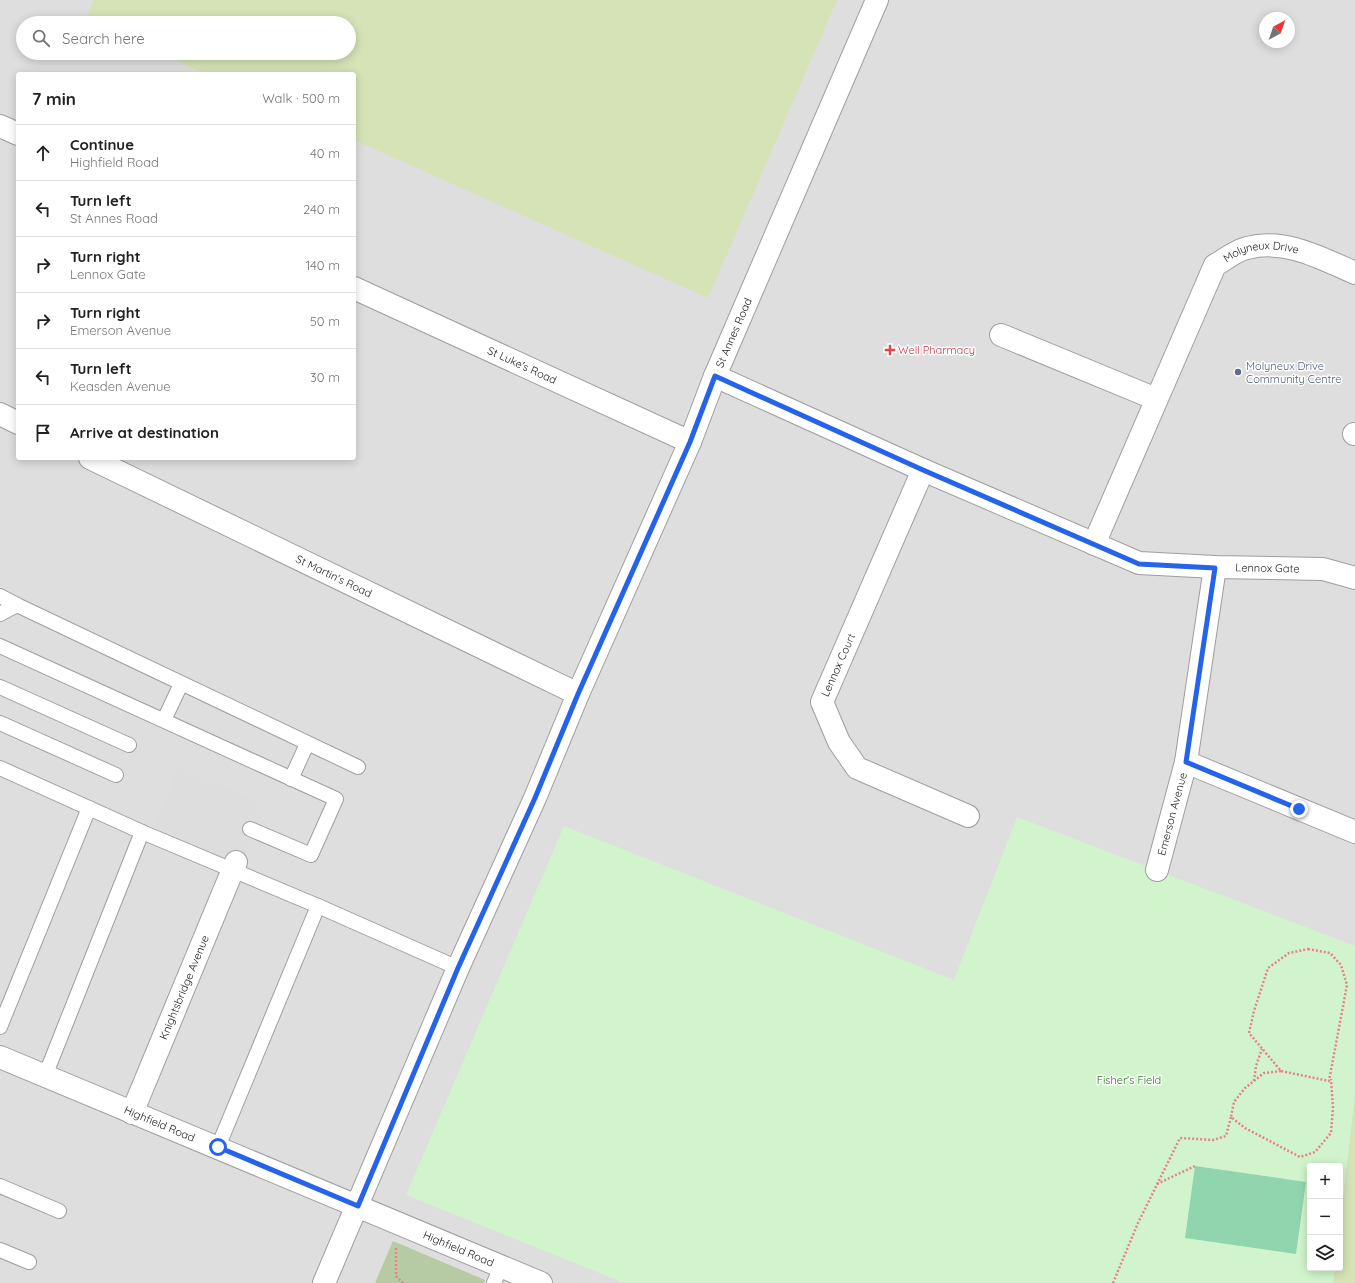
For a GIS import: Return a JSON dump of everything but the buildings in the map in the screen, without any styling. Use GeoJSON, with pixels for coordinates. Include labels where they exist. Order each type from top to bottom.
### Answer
{"type":"FeatureCollection","features":[{"type":"Feature","properties":{"kind":"street","name":"St Annes Road"},"geometry":{"type":"LineString","coordinates":[[324,1283],[458,968],[532,805],[578,694],[690,442],[715,376],[877,0]]}},
{"type":"Feature","properties":{"kind":"street"},"geometry":{"type":"LineString","coordinates":[[0,126],[16,133]]}},
{"type":"Feature","properties":{"kind":"street","name":"Molyneux Drive"},"geometry":{"type":"LineString","coordinates":[[1094,544],[1215,266],[1246,248],[1278,244],[1317,256],[1355,273]]}},
{"type":"Feature","properties":{"kind":"street","name":"St Luke's Road"},"geometry":{"type":"LineString","coordinates":[[356,289],[690,442]]}},
{"type":"Feature","properties":{"kind":"street"},"geometry":{"type":"LineString","coordinates":[[1001,335],[1156,399]]}},
{"type":"Feature","properties":{"kind":"street","name":"Lennox Gate"},"geometry":{"type":"LineString","coordinates":[[715,376],[923,470],[1139,564],[1215,568],[1323,569],[1355,578]]}},
{"type":"Feature","properties":{"kind":"street"},"geometry":{"type":"LineString","coordinates":[[0,414],[16,422]]}},
{"type":"Feature","properties":{"kind":"street","name":"St Martin's Road"},"geometry":{"type":"LineString","coordinates":[[94,460],[578,694]]}},
{"type":"Feature","properties":{"kind":"street","name":"Lennox Court"},"geometry":{"type":"LineString","coordinates":[[923,470],[822,702],[838,742],[857,768],[968,816]]}},
{"type":"Feature","properties":{"kind":"street","name":"Emerson Avenue"},"geometry":{"type":"LineString","coordinates":[[1157,870],[1186,762],[1215,568]]}},
{"type":"Feature","properties":{"kind":"street"},"geometry":{"type":"LineString","coordinates":[[1186,762],[1355,832]]}},
{"type":"Feature","properties":{"kind":"street","name":"Knightsbridge Avenue"},"geometry":{"type":"LineString","coordinates":[[132,1114],[234,866]]}},
{"type":"Feature","properties":{"kind":"street","name":"Highfield Road"},"geometry":{"type":"LineString","coordinates":[[0,1059],[45,1076],[132,1114],[218,1147],[396,1221],[497,1274],[541,1283]]}},
{"type":"Feature","properties":{"kind":"lane"},"geometry":{"type":"LineString","coordinates":[[0,596],[181,684],[358,767]]}},
{"type":"Feature","properties":{"kind":"lane"},"geometry":{"type":"LineString","coordinates":[[0,614],[17,605]]}},
{"type":"Feature","properties":{"kind":"lane"},"geometry":{"type":"LineString","coordinates":[[0,646],[336,799],[311,855],[250,829]]}},
{"type":"Feature","properties":{"kind":"lane"},"geometry":{"type":"LineString","coordinates":[[164,720],[181,684]]}},
{"type":"Feature","properties":{"kind":"lane"},"geometry":{"type":"LineString","coordinates":[[0,687],[129,745]]}},
{"type":"Feature","properties":{"kind":"lane"},"geometry":{"type":"LineString","coordinates":[[0,723],[116,775]]}},
{"type":"Feature","properties":{"kind":"lane"},"geometry":{"type":"LineString","coordinates":[[292,779],[307,744]]}},
{"type":"Feature","properties":{"kind":"lane"},"geometry":{"type":"LineString","coordinates":[[0,768],[142,832],[234,866],[318,906],[458,968]]}},
{"type":"Feature","properties":{"kind":"lane"},"geometry":{"type":"LineString","coordinates":[[0,1027],[89,808]]}},
{"type":"Feature","properties":{"kind":"lane"},"geometry":{"type":"LineString","coordinates":[[45,1076],[142,832]]}},
{"type":"Feature","properties":{"kind":"lane"},"geometry":{"type":"LineString","coordinates":[[218,1147],[318,906]]}},
{"type":"Feature","properties":{"kind":"lane"},"geometry":{"type":"LineString","coordinates":[[0,1186],[58,1211]]}},
{"type":"Feature","properties":{"kind":"lane"},"geometry":{"type":"LineString","coordinates":[[0,1250],[29,1262]]}},
{"type":"Feature","properties":{"kind":"path"},"geometry":{"type":"LineString","coordinates":[[1113,1283],[1138,1223],[1180,1138],[1213,1140],[1226,1136],[1234,1102],[1245,1088],[1264,1073],[1281,1071],[1329,1081],[1347,985],[1341,964],[1330,953],[1308,949],[1289,953],[1268,968],[1254,1011],[1249,1033],[1281,1071]]}},
{"type":"Feature","properties":{"kind":"path"},"geometry":{"type":"LineString","coordinates":[[1254,1081],[1256,1066],[1262,1049]]}},
{"type":"Feature","properties":{"kind":"path"},"geometry":{"type":"LineString","coordinates":[[1231,1117],[1245,1128],[1300,1157],[1315,1152],[1331,1133],[1333,1108],[1331,1074]]}},
{"type":"Feature","properties":{"kind":"path"},"geometry":{"type":"LineString","coordinates":[[1158,1184],[1195,1166]]}},
{"type":"Feature","properties":{"kind":"path"},"geometry":{"type":"LineString","coordinates":[[396,1221],[396,1276],[403,1283]]}},
{"type":"Feature","properties":{"kind":"shaded area"},"geometry":{"type":"Polygon","coordinates":[[[0,0],[1355,0],[1355,1283],[0,1283],[0,0]]]}},
{"type":"Feature","properties":{"kind":"shaded area"},"geometry":{"type":"Polygon","coordinates":[[[179,767],[265,805],[240,865],[155,827],[179,767]]]}},
{"type":"Feature","properties":{"kind":"green space"},"geometry":{"type":"Polygon","coordinates":[[[94,0],[837,0],[708,298],[356,141],[356,72],[202,72],[175,60],[356,60],[356,16],[87,16],[94,0]]]}},
{"type":"Feature","properties":{"kind":"green space","name":"Fisher's Field"},"geometry":{"type":"Polygon","coordinates":[[[1017,817],[1355,946],[1355,1094],[1343,1197],[1343,1163],[1307,1163],[1307,1271],[1335,1271],[1333,1283],[624,1283],[406,1195],[564,826],[954,980],[1017,817]]]}},
{"type":"Feature","properties":{"kind":"green space"},"geometry":{"type":"Polygon","coordinates":[[[1355,1094],[1355,1283],[1333,1283],[1335,1271],[1343,1271],[1343,1197],[1355,1094]]]}},
{"type":"Feature","properties":{"kind":"green space"},"geometry":{"type":"Polygon","coordinates":[[[1195,1166],[1306,1182],[1296,1254],[1185,1238],[1195,1166]]]}},
{"type":"Feature","properties":{"kind":"green space"},"geometry":{"type":"Polygon","coordinates":[[[393,1241],[485,1280],[484,1283],[375,1283],[393,1241]]]}},
{"type":"Feature","properties":{"kind":"place","name":"Well Pharmacy"},"geometry":{"type":"Point","coordinates":[890,350]}},
{"type":"Feature","properties":{"kind":"place","name":"Molyneux Drive Community Centre"},"geometry":{"type":"Point","coordinates":[1238,372]}},
{"type":"Feature","properties":{"kind":"route"},"geometry":{"type":"LineString","coordinates":[[218,1147],[358,1206],[458,968],[535,798],[578,694],[690,442],[715,376],[923,470],[1139,564],[1215,568],[1186,762],[1299,809]]}}]}
